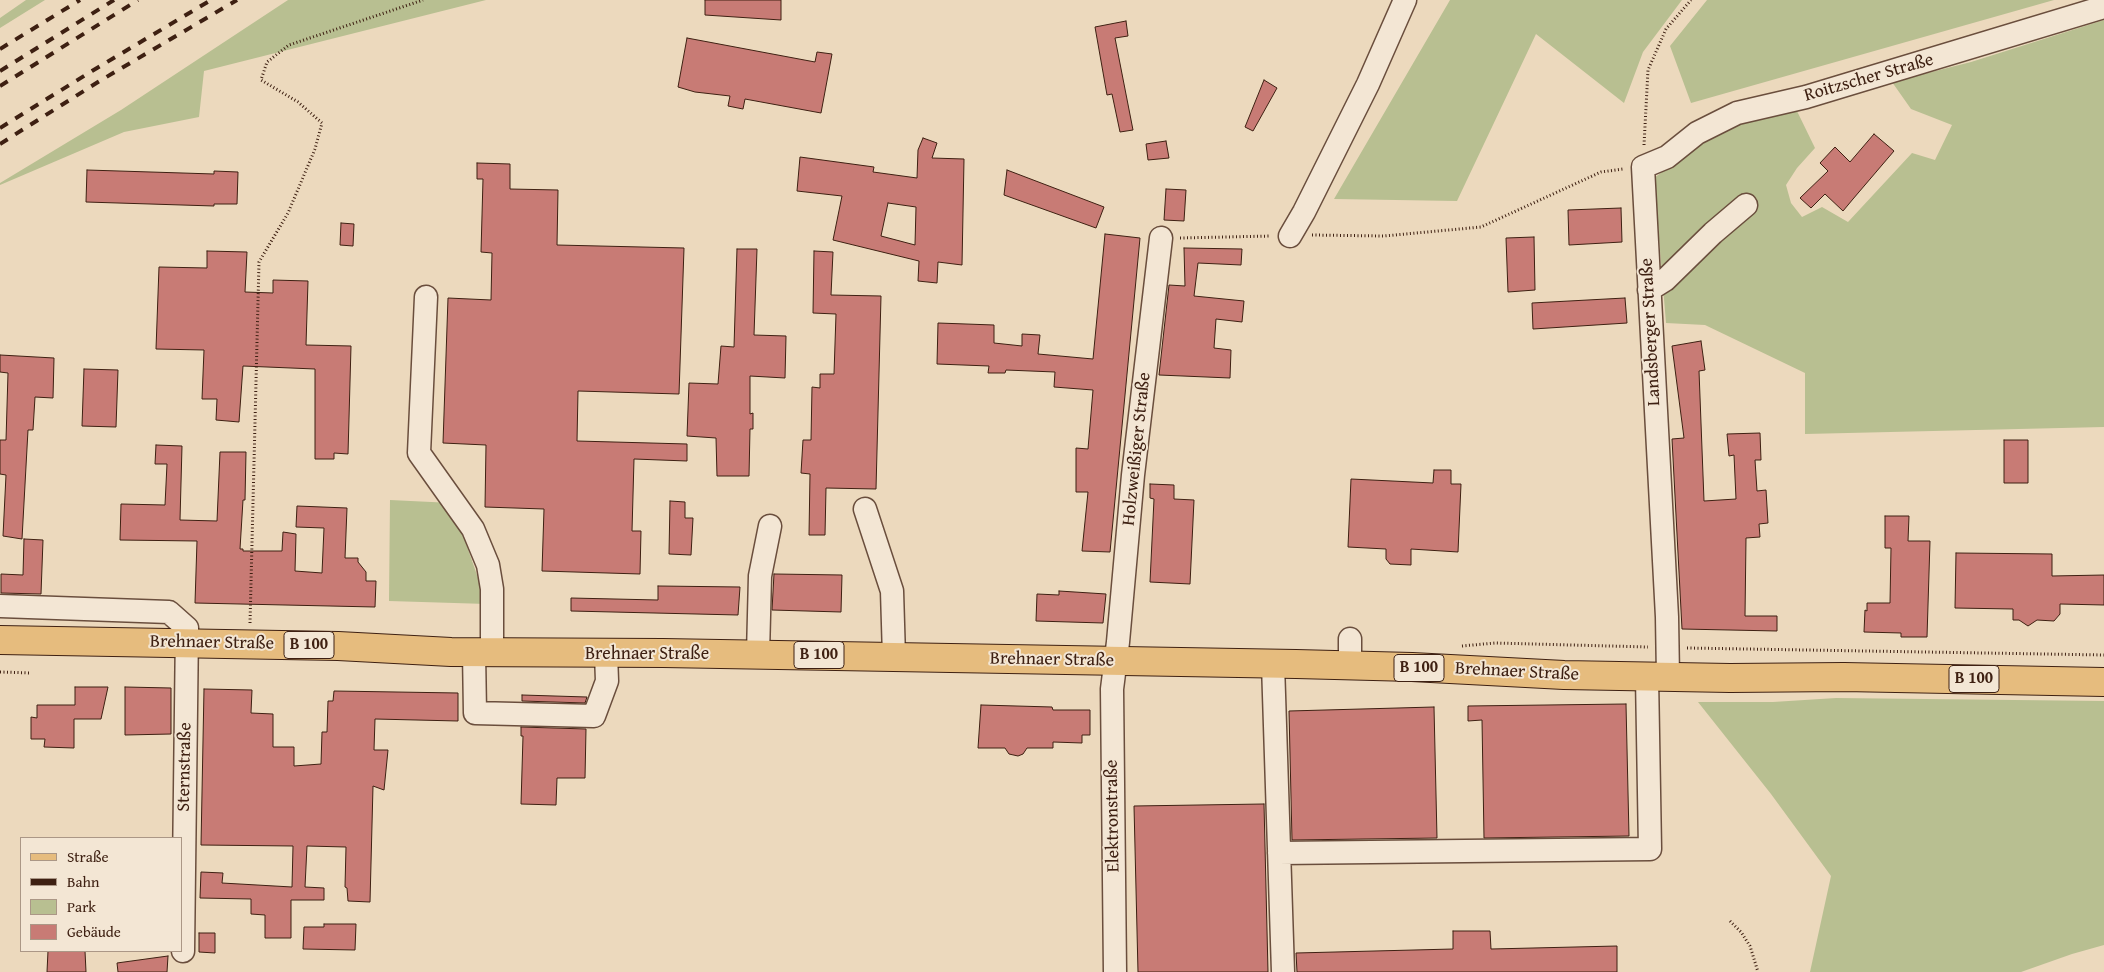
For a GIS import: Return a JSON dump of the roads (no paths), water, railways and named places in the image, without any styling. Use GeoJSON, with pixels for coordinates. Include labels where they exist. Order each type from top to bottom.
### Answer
{"type":"FeatureCollection","features":[{"type":"Feature","properties":{"kind":"main road","name":"Brehnaer Straße"},"geometry":{"type":"LineString","coordinates":[[0,640],[252,644],[483,653],[758,654],[1273,664],[1657,677],[1844,677],[2104,682]]}},
{"type":"Feature","properties":{"kind":"street"},"geometry":{"type":"LineString","coordinates":[[1290,236],[1368,84],[1405,0]]}},
{"type":"Feature","properties":{"kind":"street","name":"Roitzscher Straße"},"geometry":{"type":"LineString","coordinates":[[1643,167],[1667,158],[1697,133],[1737,113],[1806,97],[2104,7]]}},
{"type":"Feature","properties":{"kind":"street","name":"Landsberger Straße"},"geometry":{"type":"LineString","coordinates":[[1279,853],[1650,849],[1657,677],[1668,647],[1643,167]]}},
{"type":"Feature","properties":{"kind":"street"},"geometry":{"type":"LineString","coordinates":[[1649,290],[1665,280],[1713,233],[1746,205]]}},
{"type":"Feature","properties":{"kind":"street","name":"Holzweißiger Straße"},"geometry":{"type":"LineString","coordinates":[[1116,661],[1141,475],[1162,238]]}},
{"type":"Feature","properties":{"kind":"street"},"geometry":{"type":"LineString","coordinates":[[426,297],[418,453],[473,529],[488,565],[492,589],[475,713],[594,716],[607,681],[606,654]]}},
{"type":"Feature","properties":{"kind":"street"},"geometry":{"type":"LineString","coordinates":[[865,509],[892,592],[894,657]]}},
{"type":"Feature","properties":{"kind":"street"},"geometry":{"type":"LineString","coordinates":[[758,654],[760,576],[770,526]]}},
{"type":"Feature","properties":{"kind":"street","name":"Sternstraße"},"geometry":{"type":"LineString","coordinates":[[0,606],[169,612],[187,628],[183,951]]}},
{"type":"Feature","properties":{"kind":"street"},"geometry":{"type":"LineString","coordinates":[[1350,639],[1350,666]]}},
{"type":"Feature","properties":{"kind":"street","name":"Elektronstraße"},"geometry":{"type":"LineString","coordinates":[[1115,972],[1112,703],[1116,661]]}},
{"type":"Feature","properties":{"kind":"street"},"geometry":{"type":"LineString","coordinates":[[1273,664],[1283,972]]}},
{"type":"Feature","properties":{"kind":"railway"},"geometry":{"type":"LineString","coordinates":[[0,49],[80,0]]}},
{"type":"Feature","properties":{"kind":"railway"},"geometry":{"type":"LineString","coordinates":[[0,71],[114,0]]}},
{"type":"Feature","properties":{"kind":"railway"},"geometry":{"type":"LineString","coordinates":[[0,86],[138,0]]}},
{"type":"Feature","properties":{"kind":"railway"},"geometry":{"type":"LineString","coordinates":[[0,128],[211,0]]}},
{"type":"Feature","properties":{"kind":"railway"},"geometry":{"type":"LineString","coordinates":[[0,144],[98,82],[237,0]]}}]}
